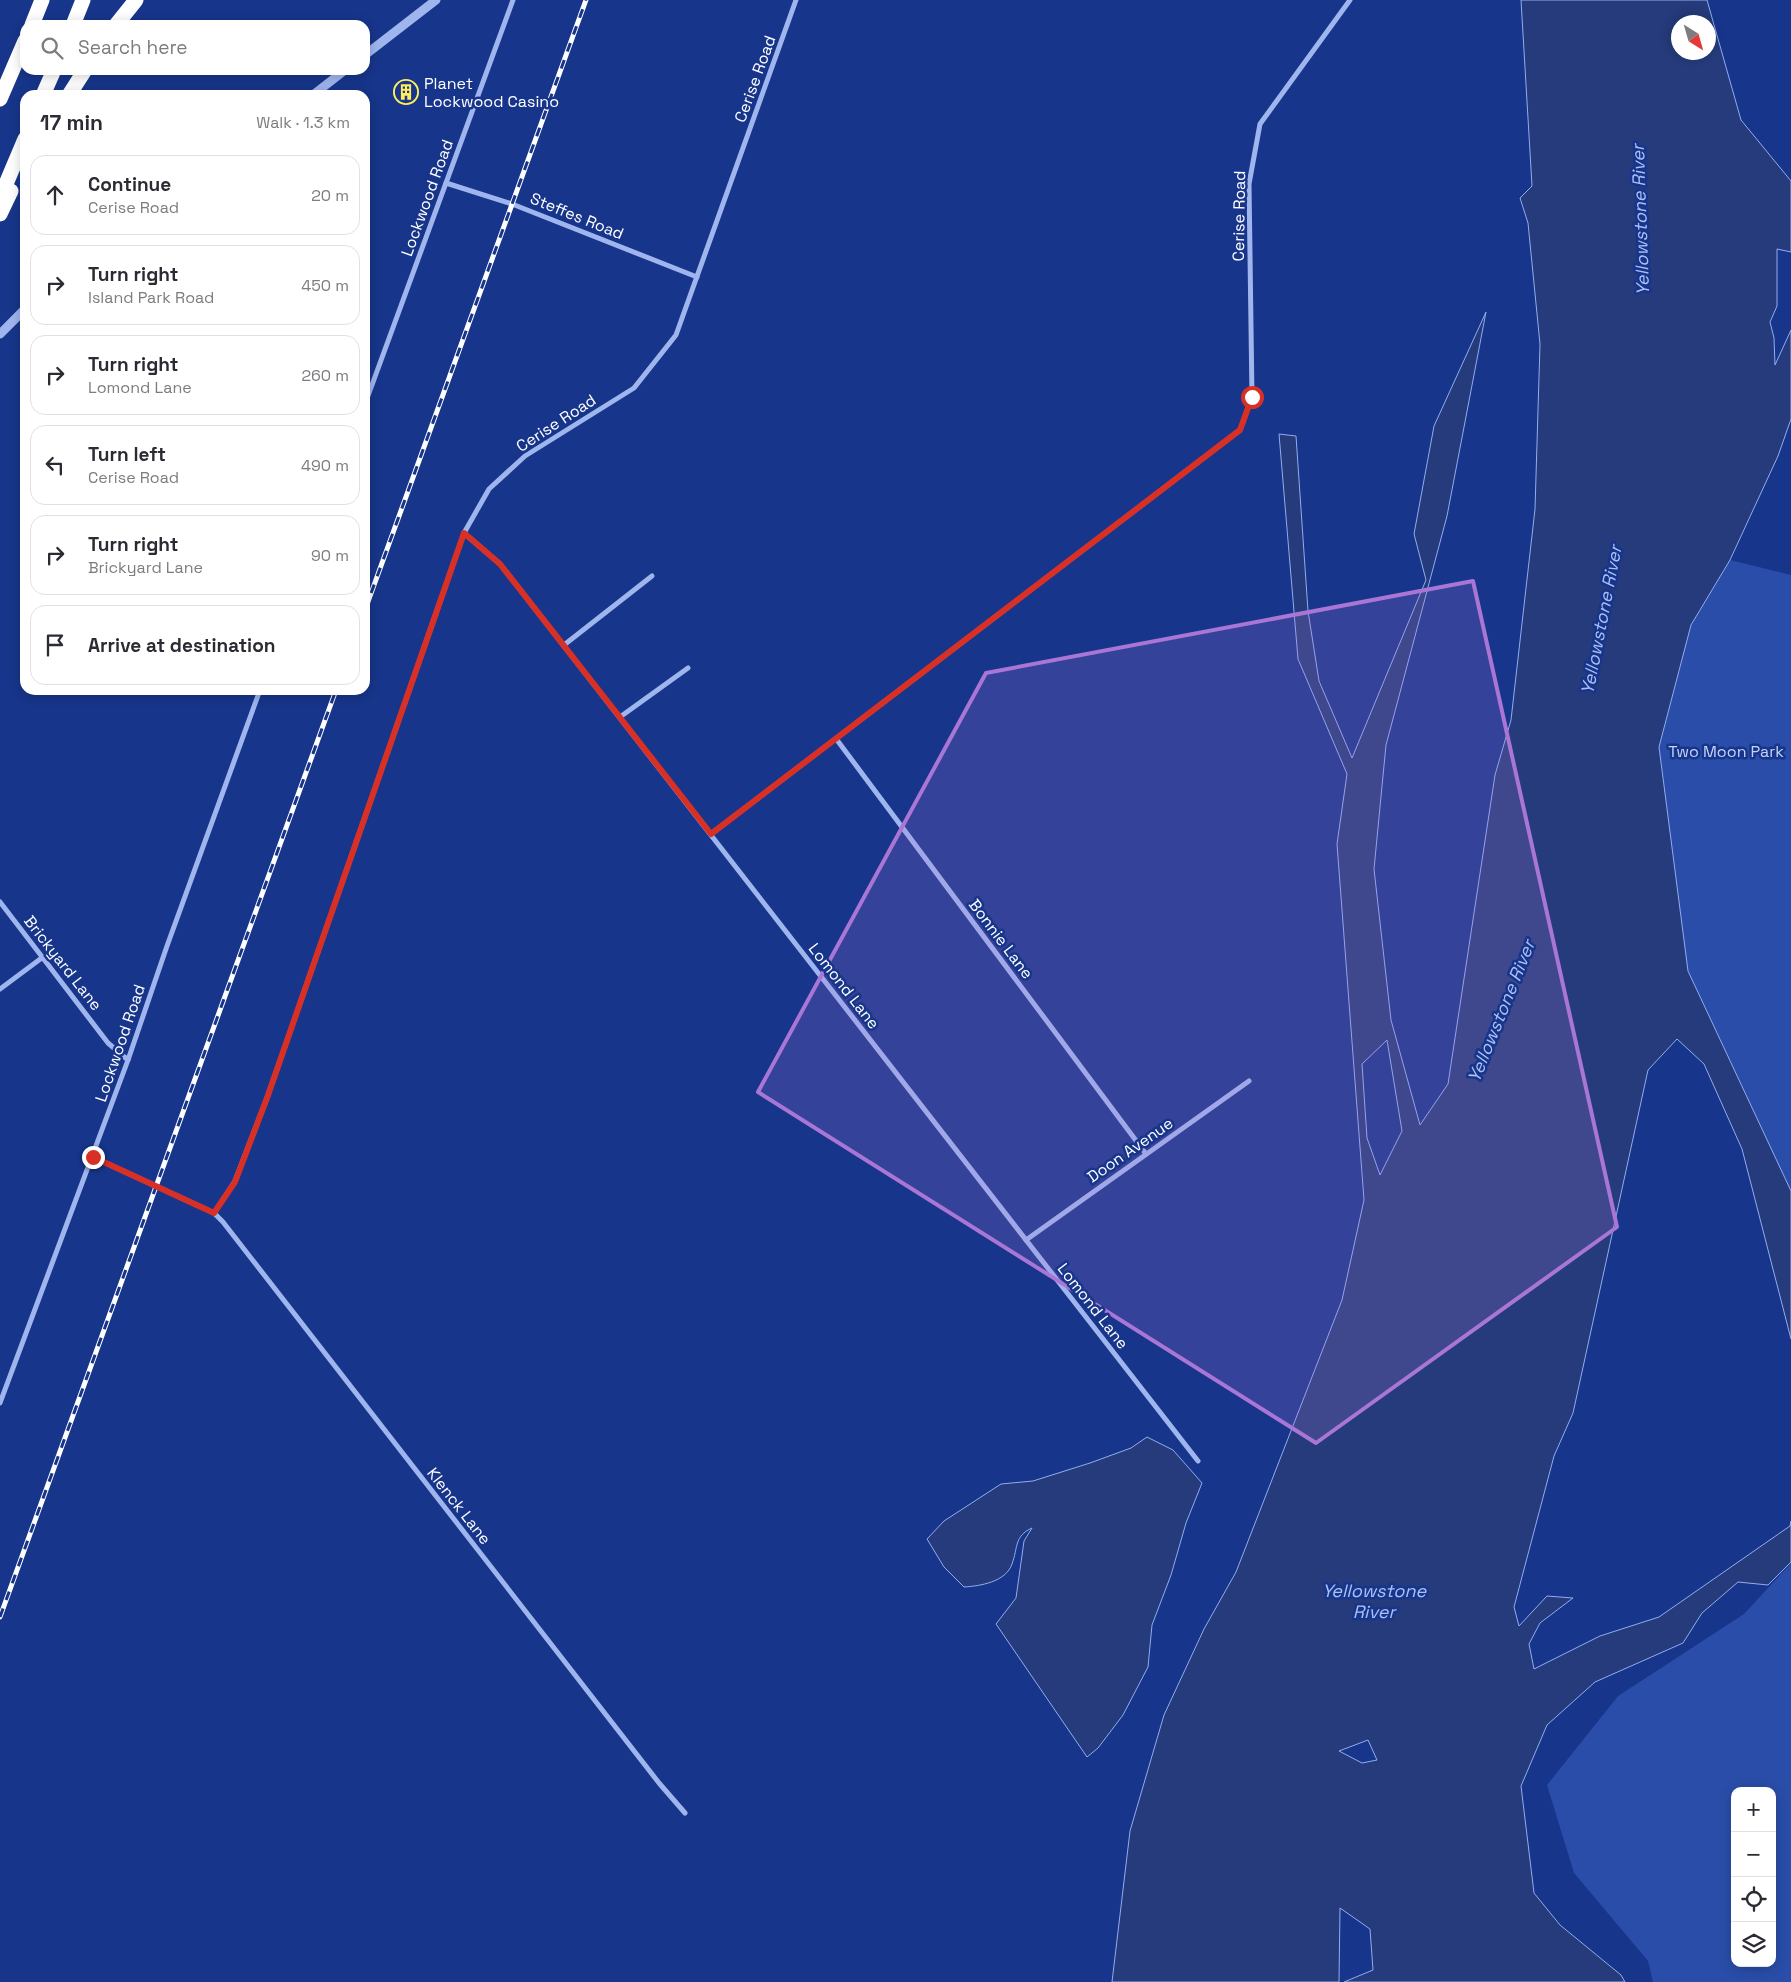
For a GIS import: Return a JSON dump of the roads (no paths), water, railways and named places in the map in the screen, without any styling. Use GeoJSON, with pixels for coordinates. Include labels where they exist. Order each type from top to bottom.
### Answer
{"type":"FeatureCollection","features":[{"type":"Feature","properties":{"kind":"highway"},"geometry":{"type":"LineString","coordinates":[[34,20],[42,0]]}},
{"type":"Feature","properties":{"kind":"highway"},"geometry":{"type":"LineString","coordinates":[[75,20],[83,0]]}},
{"type":"Feature","properties":{"kind":"highway"},"geometry":{"type":"LineString","coordinates":[[120,20],[136,0]]}},
{"type":"Feature","properties":{"kind":"highway"},"geometry":{"type":"LineString","coordinates":[[0,100],[20,53]]}},
{"type":"Feature","properties":{"kind":"highway"},"geometry":{"type":"LineString","coordinates":[[45,90],[52,75]]}},
{"type":"Feature","properties":{"kind":"highway"},"geometry":{"type":"LineString","coordinates":[[72,90],[82,75]]}},
{"type":"Feature","properties":{"kind":"highway"},"geometry":{"type":"LineString","coordinates":[[0,198],[20,151]]}},
{"type":"Feature","properties":{"kind":"highway"},"geometry":{"type":"LineString","coordinates":[[0,214],[20,175]]}},
{"type":"Feature","properties":{"kind":"street"},"geometry":{"type":"LineString","coordinates":[[370,51],[436,0]]}},
{"type":"Feature","properties":{"kind":"street","name":"Lockwood Road"},"geometry":{"type":"LineString","coordinates":[[370,390],[513,0]]}},
{"type":"Feature","properties":{"kind":"street","name":"Cerise Road"},"geometry":{"type":"LineString","coordinates":[[214,1213],[235,1182],[267,1098],[464,533],[490,489],[525,456],[634,388],[676,335],[796,0]]}},
{"type":"Feature","properties":{"kind":"street","name":"Cerise Road"},"geometry":{"type":"LineString","coordinates":[[837,740],[1240,430],[1252,397],[1249,184],[1260,124],[1350,0]]}},
{"type":"Feature","properties":{"kind":"street"},"geometry":{"type":"LineString","coordinates":[[320,90],[339,75]]}},
{"type":"Feature","properties":{"kind":"street","name":"Steffes Road"},"geometry":{"type":"LineString","coordinates":[[446,183],[512,204],[697,277]]}},
{"type":"Feature","properties":{"kind":"street"},"geometry":{"type":"LineString","coordinates":[[0,334],[20,314]]}},
{"type":"Feature","properties":{"kind":"street","name":"Lomond Lane"},"geometry":{"type":"LineString","coordinates":[[464,533],[500,564],[1198,1461]]}},
{"type":"Feature","properties":{"kind":"street"},"geometry":{"type":"LineString","coordinates":[[564,645],[652,576]]}},
{"type":"Feature","properties":{"kind":"street"},"geometry":{"type":"LineString","coordinates":[[620,717],[688,668]]}},
{"type":"Feature","properties":{"kind":"street","name":"Lockwood Road"},"geometry":{"type":"LineString","coordinates":[[0,1403],[93,1157],[166,946],[258,695]]}},
{"type":"Feature","properties":{"kind":"street"},"geometry":{"type":"LineString","coordinates":[[711,834],[837,740]]}},
{"type":"Feature","properties":{"kind":"street","name":"Bonnie Lane"},"geometry":{"type":"LineString","coordinates":[[837,740],[1146,1154]]}},
{"type":"Feature","properties":{"kind":"street","name":"Brickyard Lane"},"geometry":{"type":"LineString","coordinates":[[0,902],[108,1043],[128,1060]]}},
{"type":"Feature","properties":{"kind":"street"},"geometry":{"type":"LineString","coordinates":[[0,989],[43,958]]}},
{"type":"Feature","properties":{"kind":"street","name":"Doon Avenue"},"geometry":{"type":"LineString","coordinates":[[1026,1240],[1249,1080]]}},
{"type":"Feature","properties":{"kind":"street"},"geometry":{"type":"LineString","coordinates":[[93,1157],[214,1213]]}},
{"type":"Feature","properties":{"kind":"street","name":"Klenck Lane"},"geometry":{"type":"LineString","coordinates":[[214,1213],[652,1775],[686,1813]]}},
{"type":"Feature","properties":{"kind":"water","name":"Yellowstone River"},"geometry":{"type":"Polygon","coordinates":[[[1521,0],[1707,0],[1711,15],[1671,15],[1671,60],[1716,60],[1716,32],[1741,120],[1791,181],[1791,252],[1777,249],[1777,306],[1770,322],[1774,338],[1775,365],[1791,330],[1791,419],[1778,456],[1730,560],[1691,625],[1659,747],[1688,971],[1791,1191],[1791,1339],[1742,1149],[1704,1064],[1677,1039],[1648,1070],[1573,1413],[1554,1456],[1514,1607],[1519,1626],[1547,1596],[1573,1598],[1540,1623],[1529,1644],[1534,1669],[1600,1636],[1659,1617],[1790,1526],[1791,1521],[1791,1562],[1768,1585],[1738,1582],[1702,1613],[1683,1643],[1595,1682],[1547,1725],[1521,1786],[1534,1893],[1560,1925],[1621,1975],[1625,1982],[1344,1982],[1373,1970],[1370,1929],[1340,1908],[1339,1982],[1112,1982],[1130,1831],[1164,1715],[1204,1629],[1236,1572],[1342,1300],[1364,1200],[1337,844],[1347,774],[1298,659],[1279,434],[1296,436],[1308,611],[1319,681],[1352,758],[1426,580],[1414,534],[1434,426],[1486,312],[1447,516],[1386,745],[1374,869],[1391,1020],[1420,1125],[1448,1084],[1495,775],[1511,720],[1535,509],[1540,344],[1528,223],[1520,198],[1532,186],[1521,0]],[[1387,1040],[1362,1064],[1367,1138],[1380,1175],[1402,1131],[1387,1040]],[[1368,1740],[1339,1751],[1362,1763],[1377,1760],[1368,1740]]]}},
{"type":"Feature","properties":{"kind":"water"},"geometry":{"type":"Polygon","coordinates":[[[1147,1437],[1173,1450],[1202,1483],[1186,1523],[1171,1575],[1152,1625],[1148,1667],[1123,1715],[1098,1748],[1087,1757],[996,1624],[1016,1598],[1024,1541],[1032,1528],[1026,1531],[1019,1539],[1012,1564],[1004,1575],[992,1582],[964,1587],[944,1567],[927,1539],[944,1521],[1001,1484],[1033,1481],[1090,1463],[1131,1448],[1147,1437]]]}},
{"type":"Feature","properties":{"kind":"railway"},"geometry":{"type":"LineString","coordinates":[[370,596],[586,0]]}},
{"type":"Feature","properties":{"kind":"railway"},"geometry":{"type":"LineString","coordinates":[[0,1617],[334,695]]}},
{"type":"Feature","properties":{"kind":"place","name":"Planet Lockwood Casino"},"geometry":{"type":"Point","coordinates":[406,92]}},
{"type":"Feature","properties":{"kind":"park label","name":"Two Moon Park"},"geometry":{"type":"Point","coordinates":[1726,751]}}]}
